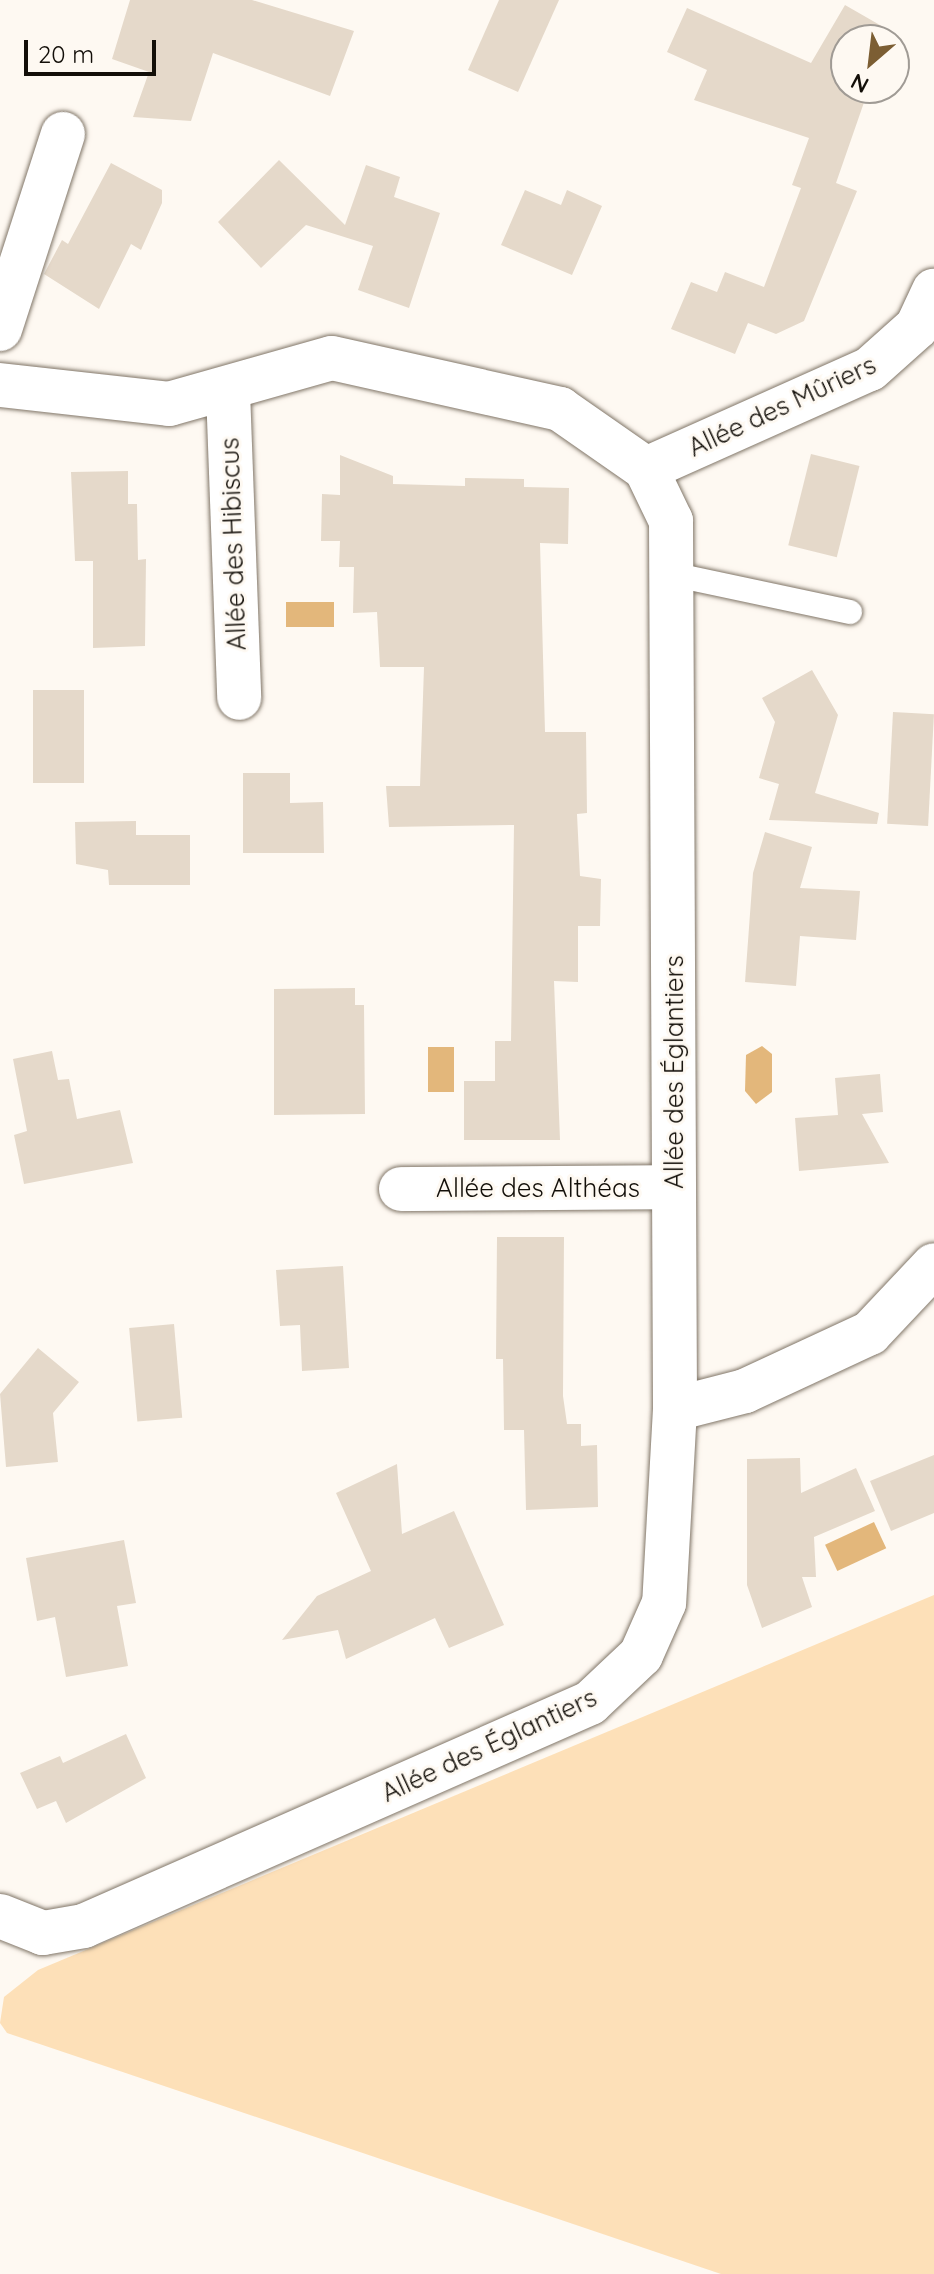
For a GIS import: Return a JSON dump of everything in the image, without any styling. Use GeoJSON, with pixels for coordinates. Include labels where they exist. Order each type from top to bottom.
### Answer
{"type":"FeatureCollection","features":[{"type":"Feature","properties":{"kind":"street"},"geometry":{"type":"LineString","coordinates":[[0,329],[63,134]]}},
{"type":"Feature","properties":{"kind":"street","name":"Allée des Mûriers"},"geometry":{"type":"LineString","coordinates":[[646,469],[870,369],[917,327],[934,291]]}},
{"type":"Feature","properties":{"kind":"street","name":"Allée des Églantiers"},"geometry":{"type":"LineString","coordinates":[[0,385],[169,404],[228,391],[332,358],[560,409],[646,469],[671,521],[675,1409],[664,1603],[641,1655],[590,1703],[84,1926],[53,1933],[6,1920]]}},
{"type":"Feature","properties":{"kind":"street","name":"Allée des Hibiscus"},"geometry":{"type":"LineString","coordinates":[[228,391],[239,698]]}},
{"type":"Feature","properties":{"kind":"street","name":"Allée des Althéas"},"geometry":{"type":"LineString","coordinates":[[401,1189],[674,1187]]}},
{"type":"Feature","properties":{"kind":"street"},"geometry":{"type":"LineString","coordinates":[[675,1409],[745,1391],[870,1333],[934,1265]]}},
{"type":"Feature","properties":{"kind":"lane"},"geometry":{"type":"LineString","coordinates":[[671,574],[850,612]]}},
{"type":"Feature","properties":{"kind":"shaded area"},"geometry":{"type":"Polygon","coordinates":[[[286,602],[334,602],[334,627],[286,627],[286,602]]]}},
{"type":"Feature","properties":{"kind":"shaded area"},"geometry":{"type":"Polygon","coordinates":[[[762,1046],[772,1054],[772,1092],[756,1104],[745,1091],[746,1055],[762,1046]]]}},
{"type":"Feature","properties":{"kind":"shaded area"},"geometry":{"type":"Polygon","coordinates":[[[428,1047],[454,1047],[454,1092],[428,1092],[428,1047]]]}},
{"type":"Feature","properties":{"kind":"shaded area"},"geometry":{"type":"Polygon","coordinates":[[[874,1522],[886,1548],[837,1571],[825,1545],[874,1522]]]}},
{"type":"Feature","properties":{"kind":"shaded area"},"geometry":{"type":"Polygon","coordinates":[[[934,1595],[934,2274],[721,2274],[7,2033],[0,2023],[4,1997],[38,1970],[934,1595]]]}},
{"type":"Feature","properties":{"kind":"building"},"geometry":{"type":"Polygon","coordinates":[[[130,0],[252,0],[354,31],[330,96],[213,53],[191,121],[133,117],[149,72],[112,59],[130,0]]]}},
{"type":"Feature","properties":{"kind":"building"},"geometry":{"type":"Polygon","coordinates":[[[499,0],[559,0],[518,92],[468,70],[499,0]]]}},
{"type":"Feature","properties":{"kind":"building"},"geometry":{"type":"Polygon","coordinates":[[[845,5],[878,24],[834,24],[845,5]]]}},
{"type":"Feature","properties":{"kind":"building"},"geometry":{"type":"Polygon","coordinates":[[[687,8],[811,63],[830,31],[830,104],[863,104],[836,183],[857,191],[804,321],[776,334],[748,323],[735,354],[671,329],[691,282],[717,292],[725,272],[764,287],[801,188],[792,185],[809,138],[694,100],[707,70],[667,52],[687,8]]]}},
{"type":"Feature","properties":{"kind":"building"},"geometry":{"type":"Polygon","coordinates":[[[279,160],[345,225],[366,165],[400,177],[394,197],[440,213],[409,308],[358,290],[373,246],[306,225],[261,268],[218,222],[279,160]]]}},
{"type":"Feature","properties":{"kind":"building"},"geometry":{"type":"Polygon","coordinates":[[[111,163],[162,190],[162,203],[141,250],[131,244],[99,309],[44,274],[62,240],[68,244],[111,163]]]}},
{"type":"Feature","properties":{"kind":"building"},"geometry":{"type":"Polygon","coordinates":[[[525,190],[561,205],[567,190],[602,206],[572,275],[501,245],[525,190]]]}},
{"type":"Feature","properties":{"kind":"building"},"geometry":{"type":"Polygon","coordinates":[[[811,454],[860,466],[837,557],[788,545],[811,454]]]}},
{"type":"Feature","properties":{"kind":"building"},"geometry":{"type":"Polygon","coordinates":[[[340,455],[393,476],[393,484],[465,486],[465,478],[524,479],[524,487],[569,488],[568,544],[540,543],[545,732],[586,732],[587,813],[577,814],[580,876],[601,879],[600,926],[578,926],[578,982],[554,981],[560,1140],[464,1140],[464,1081],[495,1081],[495,1041],[511,1041],[514,825],[389,827],[386,786],[420,786],[424,667],[380,667],[377,612],[353,613],[354,567],[339,567],[340,541],[321,541],[322,494],[340,495],[340,455]]]}},
{"type":"Feature","properties":{"kind":"building"},"geometry":{"type":"Polygon","coordinates":[[[128,471],[128,504],[137,504],[138,560],[146,559],[145,646],[93,648],[93,561],[75,561],[71,472],[128,471]]]}},
{"type":"Feature","properties":{"kind":"building"},"geometry":{"type":"Polygon","coordinates":[[[812,670],[838,715],[815,793],[879,813],[877,824],[769,820],[779,784],[759,778],[775,722],[762,698],[812,670]]]}},
{"type":"Feature","properties":{"kind":"building"},"geometry":{"type":"Polygon","coordinates":[[[33,690],[84,690],[84,783],[33,783],[33,690]]]}},
{"type":"Feature","properties":{"kind":"building"},"geometry":{"type":"Polygon","coordinates":[[[893,712],[934,714],[928,826],[887,824],[893,712]]]}},
{"type":"Feature","properties":{"kind":"building"},"geometry":{"type":"Polygon","coordinates":[[[243,773],[290,773],[290,803],[323,802],[324,853],[243,853],[243,773]]]}},
{"type":"Feature","properties":{"kind":"building"},"geometry":{"type":"Polygon","coordinates":[[[136,821],[136,835],[190,835],[190,885],[109,885],[108,870],[76,864],[75,822],[136,821]]]}},
{"type":"Feature","properties":{"kind":"building"},"geometry":{"type":"Polygon","coordinates":[[[765,832],[812,847],[800,888],[860,891],[856,940],[800,936],[796,986],[745,982],[753,873],[765,832]]]}},
{"type":"Feature","properties":{"kind":"building"},"geometry":{"type":"Polygon","coordinates":[[[355,988],[355,1005],[364,1005],[365,1114],[274,1115],[274,989],[355,988]]]}},
{"type":"Feature","properties":{"kind":"building"},"geometry":{"type":"Polygon","coordinates":[[[52,1051],[58,1080],[69,1079],[77,1119],[120,1110],[133,1163],[24,1184],[14,1135],[27,1131],[13,1059],[52,1051]]]}},
{"type":"Feature","properties":{"kind":"building"},"geometry":{"type":"Polygon","coordinates":[[[880,1074],[883,1112],[862,1114],[889,1163],[799,1171],[795,1118],[838,1115],[835,1078],[880,1074]]]}},
{"type":"Feature","properties":{"kind":"building"},"geometry":{"type":"Polygon","coordinates":[[[497,1237],[564,1237],[563,1396],[567,1424],[581,1424],[581,1446],[597,1445],[598,1507],[526,1510],[524,1430],[504,1430],[503,1359],[496,1359],[497,1237]]]}},
{"type":"Feature","properties":{"kind":"building"},"geometry":{"type":"Polygon","coordinates":[[[343,1266],[349,1368],[302,1371],[300,1325],[280,1326],[276,1270],[343,1266]]]}},
{"type":"Feature","properties":{"kind":"building"},"geometry":{"type":"Polygon","coordinates":[[[174,1324],[182,1418],[137,1422],[129,1328],[174,1324]]]}},
{"type":"Feature","properties":{"kind":"building"},"geometry":{"type":"Polygon","coordinates":[[[38,1348],[79,1382],[53,1413],[58,1462],[6,1467],[0,1394],[38,1348]]]}},
{"type":"Feature","properties":{"kind":"building"},"geometry":{"type":"Polygon","coordinates":[[[934,1455],[934,1513],[891,1531],[870,1481],[934,1455]]]}},
{"type":"Feature","properties":{"kind":"building"},"geometry":{"type":"Polygon","coordinates":[[[800,1458],[801,1493],[856,1468],[875,1511],[814,1537],[816,1577],[802,1577],[812,1607],[762,1628],[747,1585],[747,1459],[800,1458]]]}},
{"type":"Feature","properties":{"kind":"building"},"geometry":{"type":"Polygon","coordinates":[[[397,1464],[402,1534],[454,1511],[504,1625],[449,1648],[435,1618],[346,1659],[338,1630],[282,1640],[317,1596],[371,1571],[336,1493],[397,1464]]]}},
{"type":"Feature","properties":{"kind":"building"},"geometry":{"type":"Polygon","coordinates":[[[124,1540],[136,1603],[117,1606],[128,1666],[66,1677],[55,1617],[37,1621],[26,1558],[124,1540]]]}},
{"type":"Feature","properties":{"kind":"building"},"geometry":{"type":"Polygon","coordinates":[[[126,1734],[146,1778],[66,1823],[56,1801],[37,1809],[20,1773],[60,1756],[63,1763],[126,1734]]]}}]}
